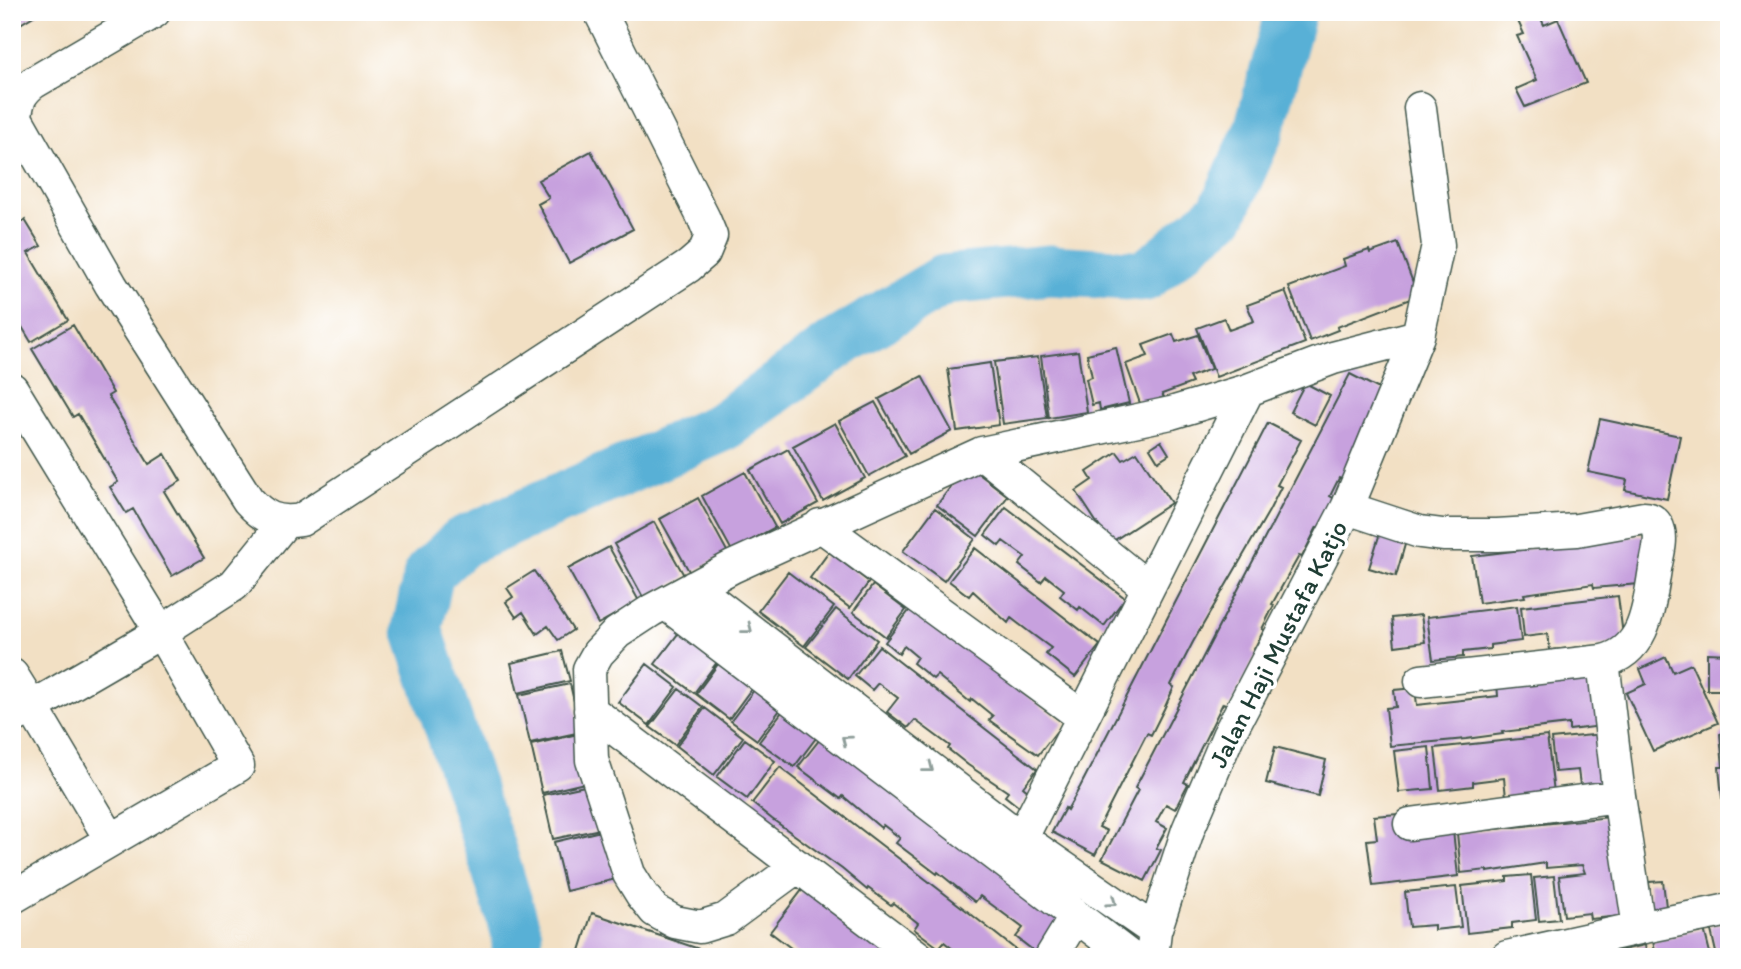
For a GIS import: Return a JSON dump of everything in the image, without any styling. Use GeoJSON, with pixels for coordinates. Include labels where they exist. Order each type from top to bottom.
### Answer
{"type":"FeatureCollection","features":[{"type":"Feature","properties":{"kind":"street"},"geometry":{"type":"LineString","coordinates":[[154,12],[22,91],[15,104],[16,118],[111,285],[248,500],[270,519],[285,523],[301,520],[704,253],[710,236],[704,219],[600,12]]}},
{"type":"Feature","properties":{"kind":"street","name":"Jalan Haji Mustafa Katjo"},"geometry":{"type":"LineString","coordinates":[[1153,944],[1188,830],[1228,736],[1347,508],[1418,336],[1438,245],[1420,108]]}},
{"type":"Feature","properties":{"kind":"street"},"geometry":{"type":"LineString","coordinates":[[798,866],[726,919],[700,927],[675,922],[655,911],[642,895],[629,874],[592,760],[589,669],[598,653],[617,633],[694,587],[820,525],[982,453],[1171,413],[1248,390],[1333,358],[1418,336]]}},
{"type":"Feature","properties":{"kind":"street"},"geometry":{"type":"LineString","coordinates":[[1015,852],[1248,390]]}},
{"type":"Feature","properties":{"kind":"street"},"geometry":{"type":"LineString","coordinates":[[12,898],[238,766],[161,632],[14,397]]}},
{"type":"Feature","properties":{"kind":"street"},"geometry":{"type":"LineString","coordinates":[[982,453],[1147,587]]}},
{"type":"Feature","properties":{"kind":"street"},"geometry":{"type":"LineString","coordinates":[[1347,508],[1420,532],[1443,535],[1577,530],[1650,518],[1656,523],[1660,535],[1648,614],[1627,651],[1616,658],[1603,661],[1421,681]]}},
{"type":"Feature","properties":{"kind":"street"},"geometry":{"type":"LineString","coordinates":[[22,712],[161,632],[234,585],[285,523]]}},
{"type":"Feature","properties":{"kind":"street"},"geometry":{"type":"LineString","coordinates":[[820,525],[1083,718]]}},
{"type":"Feature","properties":{"kind":"street"},"geometry":{"type":"LineString","coordinates":[[694,587],[1015,852],[1076,916],[1130,957]]}},
{"type":"Feature","properties":{"kind":"street"},"geometry":{"type":"LineString","coordinates":[[665,603],[1015,852],[1153,944]]}},
{"type":"Feature","properties":{"kind":"street"},"geometry":{"type":"LineString","coordinates":[[1603,661],[1619,796],[1639,928]]}},
{"type":"Feature","properties":{"kind":"street"},"geometry":{"type":"LineString","coordinates":[[12,675],[22,712],[111,840]]}},
{"type":"Feature","properties":{"kind":"street"},"geometry":{"type":"LineString","coordinates":[[590,710],[918,957]]}},
{"type":"Feature","properties":{"kind":"street"},"geometry":{"type":"LineString","coordinates":[[1410,824],[1619,796]]}},
{"type":"Feature","properties":{"kind":"street"},"geometry":{"type":"LineString","coordinates":[[1507,957],[1729,910]]}},
{"type":"Feature","properties":{"kind":"street"},"geometry":{"type":"LineString","coordinates":[[1051,957],[1076,916]]}},
{"type":"Feature","properties":{"kind":"building"},"geometry":{"type":"Polygon","coordinates":[[[12,12],[40,12],[12,29],[12,12]]]}},
{"type":"Feature","properties":{"kind":"building"},"geometry":{"type":"Polygon","coordinates":[[[1531,12],[1538,12],[1544,25],[1558,19],[1586,83],[1525,107],[1516,89],[1537,80],[1517,36],[1524,34],[1517,19],[1531,12]]]}},
{"type":"Feature","properties":{"kind":"building"},"geometry":{"type":"Polygon","coordinates":[[[591,151],[633,229],[569,263],[538,204],[549,198],[538,180],[591,151]]]}},
{"type":"Feature","properties":{"kind":"building"},"geometry":{"type":"Polygon","coordinates":[[[25,220],[41,246],[28,253],[68,320],[31,342],[12,310],[12,228],[25,220]]]}},
{"type":"Feature","properties":{"kind":"building"},"geometry":{"type":"Polygon","coordinates":[[[1398,243],[1418,296],[1337,327],[1338,330],[1310,341],[1289,287],[1345,266],[1343,259],[1398,243]]]}},
{"type":"Feature","properties":{"kind":"building"},"geometry":{"type":"Polygon","coordinates":[[[1285,291],[1305,343],[1216,377],[1197,328],[1224,318],[1229,330],[1254,321],[1247,305],[1285,291]]]}},
{"type":"Feature","properties":{"kind":"building"},"geometry":{"type":"Polygon","coordinates":[[[73,325],[113,393],[108,396],[149,464],[165,454],[181,481],[164,491],[204,558],[172,576],[133,509],[126,513],[110,487],[118,482],[78,414],[73,417],[32,349],[73,325]]]}},
{"type":"Feature","properties":{"kind":"building"},"geometry":{"type":"Polygon","coordinates":[[[1173,334],[1176,342],[1198,335],[1211,369],[1189,377],[1192,383],[1162,394],[1164,397],[1141,406],[1126,364],[1148,356],[1143,345],[1173,334]]]}},
{"type":"Feature","properties":{"kind":"building"},"geometry":{"type":"Polygon","coordinates":[[[1116,347],[1129,403],[1100,410],[1099,403],[1092,405],[1086,379],[1092,377],[1087,354],[1116,347]]]}},
{"type":"Feature","properties":{"kind":"building"},"geometry":{"type":"Polygon","coordinates":[[[1078,351],[1087,412],[1049,418],[1041,356],[1078,351]]]}},
{"type":"Feature","properties":{"kind":"building"},"geometry":{"type":"Polygon","coordinates":[[[1038,357],[1047,418],[1003,424],[994,362],[1038,357]]]}},
{"type":"Feature","properties":{"kind":"building"},"geometry":{"type":"Polygon","coordinates":[[[990,363],[999,425],[957,431],[948,369],[990,363]]]}},
{"type":"Feature","properties":{"kind":"building"},"geometry":{"type":"Polygon","coordinates":[[[1350,374],[1387,393],[1343,480],[1339,478],[1330,496],[1335,499],[1320,528],[1317,527],[1302,557],[1299,556],[1272,604],[1274,605],[1262,629],[1264,630],[1252,653],[1256,655],[1230,706],[1223,703],[1184,782],[1188,784],[1175,809],[1166,804],[1156,822],[1167,828],[1156,848],[1161,850],[1145,881],[1102,859],[1138,790],[1135,788],[1350,374]]]}},
{"type":"Feature","properties":{"kind":"building"},"geometry":{"type":"Polygon","coordinates":[[[922,376],[952,431],[909,454],[879,399],[922,376]]]}},
{"type":"Feature","properties":{"kind":"building"},"geometry":{"type":"Polygon","coordinates":[[[1305,383],[1330,396],[1315,425],[1290,412],[1305,383]]]}},
{"type":"Feature","properties":{"kind":"building"},"geometry":{"type":"Polygon","coordinates":[[[875,402],[905,456],[869,476],[839,421],[875,402]]]}},
{"type":"Feature","properties":{"kind":"building"},"geometry":{"type":"Polygon","coordinates":[[[1600,419],[1680,436],[1667,499],[1625,490],[1627,480],[1588,472],[1600,419]]]}},
{"type":"Feature","properties":{"kind":"building"},"geometry":{"type":"Polygon","coordinates":[[[835,423],[865,478],[823,501],[793,446],[835,423]]]}},
{"type":"Feature","properties":{"kind":"building"},"geometry":{"type":"Polygon","coordinates":[[[1268,423],[1301,440],[1277,485],[1281,487],[1269,511],[1193,642],[1171,685],[1174,687],[1151,735],[1147,733],[1099,827],[1107,831],[1095,855],[1052,832],[1080,787],[1268,423]]]}},
{"type":"Feature","properties":{"kind":"building"},"geometry":{"type":"Polygon","coordinates":[[[1161,441],[1169,454],[1158,461],[1150,448],[1161,441]]]}},
{"type":"Feature","properties":{"kind":"building"},"geometry":{"type":"Polygon","coordinates":[[[788,449],[818,503],[780,524],[750,470],[788,449]]]}},
{"type":"Feature","properties":{"kind":"building"},"geometry":{"type":"Polygon","coordinates":[[[1117,452],[1123,460],[1137,452],[1171,503],[1110,543],[1076,491],[1092,480],[1087,472],[1117,452]]]}},
{"type":"Feature","properties":{"kind":"building"},"geometry":{"type":"Polygon","coordinates":[[[967,465],[1008,496],[978,536],[937,505],[967,465]]]}},
{"type":"Feature","properties":{"kind":"building"},"geometry":{"type":"Polygon","coordinates":[[[745,472],[775,527],[732,551],[702,496],[745,472]]]}},
{"type":"Feature","properties":{"kind":"building"},"geometry":{"type":"Polygon","coordinates":[[[698,498],[728,553],[690,573],[660,519],[698,498]]]}},
{"type":"Feature","properties":{"kind":"building"},"geometry":{"type":"Polygon","coordinates":[[[1006,507],[1125,598],[1104,626],[1080,607],[1078,610],[1060,596],[1064,590],[1046,576],[1041,582],[1019,565],[1025,557],[1003,541],[999,546],[985,535],[1006,507]]]}},
{"type":"Feature","properties":{"kind":"building"},"geometry":{"type":"Polygon","coordinates":[[[935,508],[975,539],[944,581],[903,551],[935,508]]]}},
{"type":"Feature","properties":{"kind":"building"},"geometry":{"type":"Polygon","coordinates":[[[654,522],[685,577],[644,599],[614,544],[654,522]]]}},
{"type":"Feature","properties":{"kind":"building"},"geometry":{"type":"Polygon","coordinates":[[[1380,533],[1406,541],[1396,576],[1369,568],[1380,533]]]}},
{"type":"Feature","properties":{"kind":"building"},"geometry":{"type":"Polygon","coordinates":[[[1644,535],[1650,583],[1594,588],[1593,584],[1479,603],[1472,556],[1644,535]]]}},
{"type":"Feature","properties":{"kind":"building"},"geometry":{"type":"Polygon","coordinates":[[[609,547],[639,601],[598,624],[568,569],[609,547]]]}},
{"type":"Feature","properties":{"kind":"building"},"geometry":{"type":"Polygon","coordinates":[[[975,548],[1100,645],[1075,677],[1046,654],[1051,648],[1011,618],[1008,623],[973,591],[969,596],[949,581],[975,548]]]}},
{"type":"Feature","properties":{"kind":"building"},"geometry":{"type":"Polygon","coordinates":[[[829,552],[869,582],[850,608],[810,578],[829,552]]]}},
{"type":"Feature","properties":{"kind":"building"},"geometry":{"type":"Polygon","coordinates":[[[534,571],[573,630],[558,640],[548,626],[537,634],[523,612],[516,617],[506,602],[513,597],[507,588],[534,571]]]}},
{"type":"Feature","properties":{"kind":"building"},"geometry":{"type":"Polygon","coordinates":[[[788,572],[834,607],[804,646],[758,611],[788,572]]]}},
{"type":"Feature","properties":{"kind":"building"},"geometry":{"type":"Polygon","coordinates":[[[873,585],[906,610],[886,637],[853,612],[873,585]]]}},
{"type":"Feature","properties":{"kind":"building"},"geometry":{"type":"Polygon","coordinates":[[[1618,596],[1624,643],[1550,650],[1548,634],[1524,637],[1521,607],[1618,596]]]}},
{"type":"Feature","properties":{"kind":"building"},"geometry":{"type":"Polygon","coordinates":[[[1517,606],[1521,641],[1463,652],[1463,657],[1433,660],[1427,617],[1517,606]]]}},
{"type":"Feature","properties":{"kind":"building"},"geometry":{"type":"Polygon","coordinates":[[[912,607],[1063,723],[1038,755],[989,720],[993,716],[972,699],[970,702],[937,675],[933,679],[913,663],[917,657],[904,646],[899,654],[885,642],[912,607]]]}},
{"type":"Feature","properties":{"kind":"building"},"geometry":{"type":"Polygon","coordinates":[[[836,609],[877,640],[848,679],[806,647],[836,609]]]}},
{"type":"Feature","properties":{"kind":"building"},"geometry":{"type":"Polygon","coordinates":[[[1421,615],[1425,642],[1395,646],[1392,618],[1421,615]]]}},
{"type":"Feature","properties":{"kind":"building"},"geometry":{"type":"Polygon","coordinates":[[[684,626],[723,654],[694,693],[655,664],[684,626]]]}},
{"type":"Feature","properties":{"kind":"building"},"geometry":{"type":"Polygon","coordinates":[[[879,646],[1037,769],[1023,787],[1030,793],[1019,807],[1005,796],[1008,792],[968,765],[948,749],[950,746],[915,720],[908,728],[887,712],[898,698],[878,683],[872,690],[855,676],[879,646]]]}},
{"type":"Feature","properties":{"kind":"building"},"geometry":{"type":"Polygon","coordinates":[[[562,651],[570,681],[518,693],[511,663],[562,651]]]}},
{"type":"Feature","properties":{"kind":"building"},"geometry":{"type":"Polygon","coordinates":[[[1707,653],[1729,654],[1729,690],[1707,690],[1707,653]]]}},
{"type":"Feature","properties":{"kind":"building"},"geometry":{"type":"Polygon","coordinates":[[[724,656],[757,681],[729,719],[696,694],[724,656]]]}},
{"type":"Feature","properties":{"kind":"building"},"geometry":{"type":"Polygon","coordinates":[[[1666,657],[1673,672],[1691,664],[1718,723],[1653,751],[1626,693],[1646,684],[1640,669],[1666,657]]]}},
{"type":"Feature","properties":{"kind":"building"},"geometry":{"type":"Polygon","coordinates":[[[647,664],[677,687],[649,725],[618,702],[647,664]]]}},
{"type":"Feature","properties":{"kind":"building"},"geometry":{"type":"Polygon","coordinates":[[[1596,673],[1602,726],[1569,730],[1569,724],[1466,739],[1390,746],[1386,708],[1396,707],[1394,690],[1415,688],[1417,705],[1498,696],[1497,683],[1596,673]]]}},
{"type":"Feature","properties":{"kind":"building"},"geometry":{"type":"Polygon","coordinates":[[[760,682],[786,702],[757,740],[731,721],[760,682]]]}},
{"type":"Feature","properties":{"kind":"building"},"geometry":{"type":"Polygon","coordinates":[[[570,684],[581,732],[530,743],[519,695],[570,684]]]}},
{"type":"Feature","properties":{"kind":"building"},"geometry":{"type":"Polygon","coordinates":[[[679,689],[703,707],[675,745],[650,727],[679,689]]]}},
{"type":"Feature","properties":{"kind":"building"},"geometry":{"type":"Polygon","coordinates":[[[1729,699],[1727,811],[1726,798],[1722,798],[1719,767],[1723,767],[1721,700],[1729,699]]]}},
{"type":"Feature","properties":{"kind":"building"},"geometry":{"type":"Polygon","coordinates":[[[788,704],[822,730],[794,767],[759,742],[788,704]]]}},
{"type":"Feature","properties":{"kind":"building"},"geometry":{"type":"Polygon","coordinates":[[[705,708],[743,737],[714,775],[677,746],[705,708]]]}},
{"type":"Feature","properties":{"kind":"building"},"geometry":{"type":"Polygon","coordinates":[[[582,733],[593,781],[542,793],[531,745],[582,733]]]}},
{"type":"Feature","properties":{"kind":"building"},"geometry":{"type":"Polygon","coordinates":[[[824,734],[1068,918],[1039,955],[1016,937],[1023,928],[980,896],[975,902],[896,843],[900,838],[883,825],[881,828],[843,796],[841,799],[798,767],[824,734]]]}},
{"type":"Feature","properties":{"kind":"building"},"geometry":{"type":"Polygon","coordinates":[[[1603,734],[1608,782],[1580,785],[1578,770],[1555,772],[1551,739],[1603,734]]]}},
{"type":"Feature","properties":{"kind":"building"},"geometry":{"type":"Polygon","coordinates":[[[1547,736],[1554,792],[1506,797],[1504,778],[1473,782],[1473,786],[1440,790],[1435,748],[1547,736]]]}},
{"type":"Feature","properties":{"kind":"building"},"geometry":{"type":"Polygon","coordinates":[[[745,739],[775,761],[747,799],[717,777],[745,739]]]}},
{"type":"Feature","properties":{"kind":"building"},"geometry":{"type":"Polygon","coordinates":[[[1275,747],[1326,760],[1318,796],[1266,783],[1275,747]]]}},
{"type":"Feature","properties":{"kind":"building"},"geometry":{"type":"Polygon","coordinates":[[[1429,747],[1433,789],[1399,792],[1394,751],[1429,747]]]}},
{"type":"Feature","properties":{"kind":"building"},"geometry":{"type":"Polygon","coordinates":[[[780,767],[1025,957],[963,957],[944,942],[939,948],[914,929],[918,923],[893,903],[891,905],[868,888],[867,890],[772,819],[752,803],[780,767]]]}},
{"type":"Feature","properties":{"kind":"building"},"geometry":{"type":"Polygon","coordinates":[[[594,784],[605,828],[553,839],[543,795],[594,784]]]}},
{"type":"Feature","properties":{"kind":"building"},"geometry":{"type":"Polygon","coordinates":[[[1398,814],[1400,836],[1453,831],[1458,876],[1373,886],[1367,840],[1377,839],[1374,816],[1398,814]]]}},
{"type":"Feature","properties":{"kind":"building"},"geometry":{"type":"Polygon","coordinates":[[[1610,817],[1621,916],[1590,919],[1589,913],[1564,916],[1559,876],[1585,873],[1582,865],[1546,868],[1546,863],[1461,873],[1457,833],[1610,817]]]}},
{"type":"Feature","properties":{"kind":"building"},"geometry":{"type":"Polygon","coordinates":[[[605,830],[616,879],[566,891],[554,842],[605,830]]]}},
{"type":"Feature","properties":{"kind":"building"},"geometry":{"type":"Polygon","coordinates":[[[1531,875],[1536,920],[1512,923],[1512,928],[1467,933],[1462,886],[1507,881],[1507,877],[1531,875]]]}},
{"type":"Feature","properties":{"kind":"building"},"geometry":{"type":"Polygon","coordinates":[[[1554,876],[1559,919],[1539,921],[1534,878],[1554,876]]]}},
{"type":"Feature","properties":{"kind":"building"},"geometry":{"type":"Polygon","coordinates":[[[1663,881],[1666,907],[1651,909],[1649,882],[1663,881]]]}},
{"type":"Feature","properties":{"kind":"building"},"geometry":{"type":"Polygon","coordinates":[[[806,885],[899,957],[807,957],[802,953],[800,955],[770,932],[806,885]]]}},
{"type":"Feature","properties":{"kind":"building"},"geometry":{"type":"Polygon","coordinates":[[[1456,887],[1461,927],[1434,930],[1434,925],[1409,927],[1405,892],[1456,887]]]}},
{"type":"Feature","properties":{"kind":"building"},"geometry":{"type":"Polygon","coordinates":[[[592,913],[720,956],[720,957],[578,957],[592,913]]]}},
{"type":"Feature","properties":{"kind":"building"},"geometry":{"type":"Polygon","coordinates":[[[1729,922],[1729,957],[1717,957],[1710,926],[1729,922]]]}},
{"type":"Feature","properties":{"kind":"building"},"geometry":{"type":"Polygon","coordinates":[[[1704,929],[1711,957],[1656,957],[1653,941],[1704,929]]]}},
{"type":"Feature","properties":{"kind":"building"},"geometry":{"type":"Polygon","coordinates":[[[1645,945],[1647,957],[1596,957],[1596,956],[1645,945]]]}},
{"type":"Feature","properties":{"kind":"waterway"},"geometry":{"type":"LineString","coordinates":[[517,957],[517,935],[417,629],[429,573],[462,542],[722,427],[835,345],[944,280],[1050,270],[1145,276],[1222,213],[1259,130],[1291,12]]}}]}
